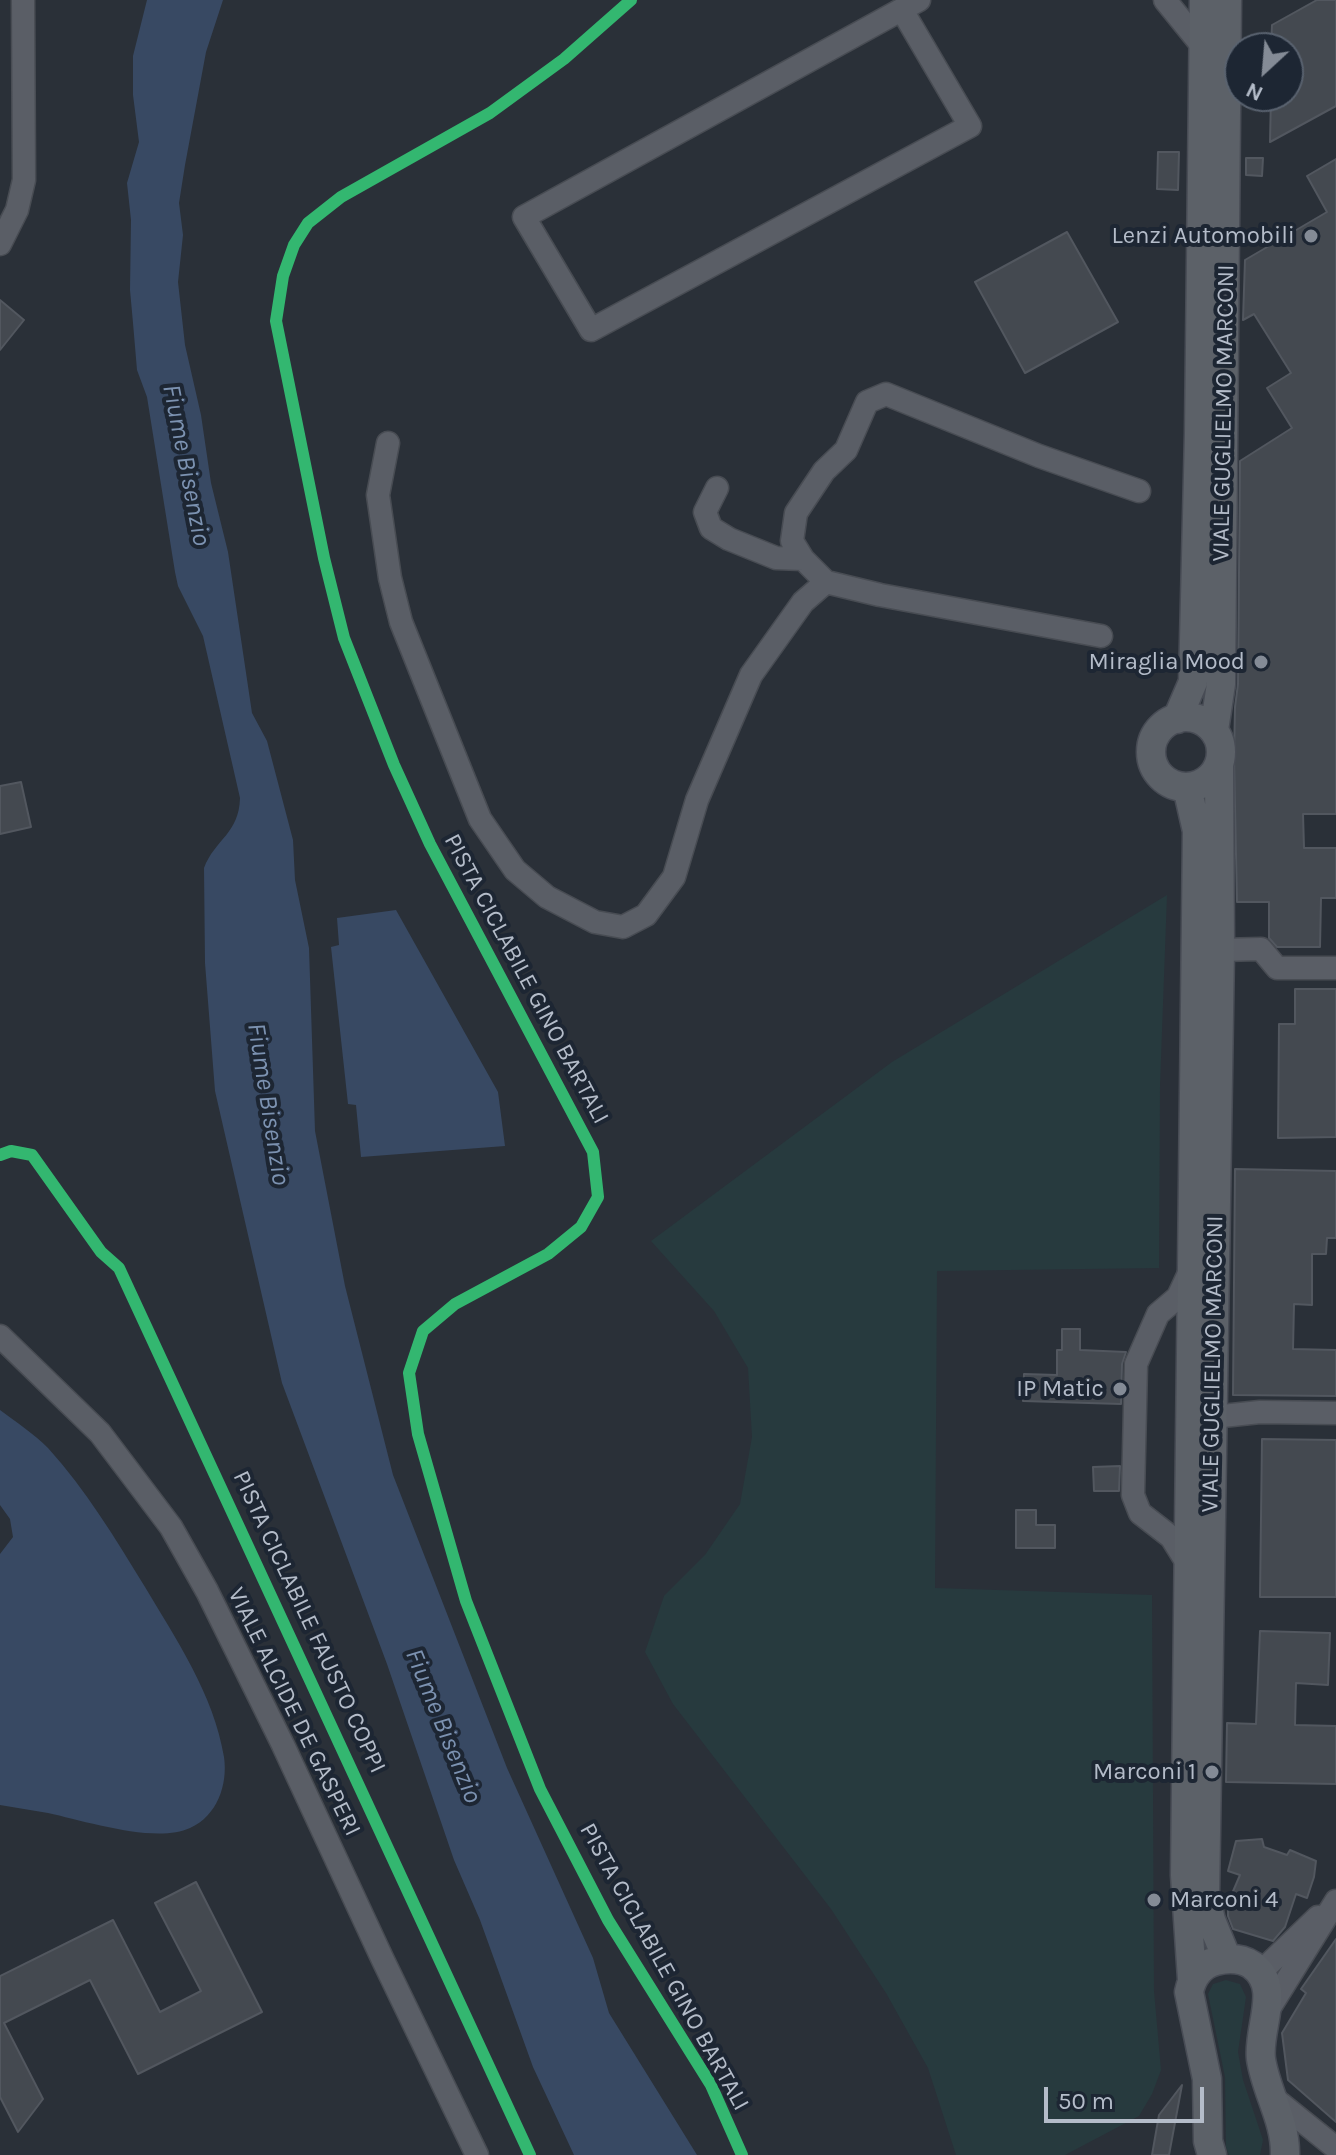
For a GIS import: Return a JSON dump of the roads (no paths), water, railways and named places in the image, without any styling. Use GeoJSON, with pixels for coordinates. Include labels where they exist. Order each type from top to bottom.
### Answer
{"type":"FeatureCollection","features":[{"type":"Feature","properties":{"kind":"main road","name":"VIALE GUGLIELMO MARCONI"},"geometry":{"type":"LineString","coordinates":[[1204,0],[1193,682],[1177,719],[1160,729],[1151,754],[1154,767],[1166,780],[1187,787],[1197,831],[1185,1875],[1192,1979],[1190,2006],[1207,2079],[1208,2141],[1212,2155]]}},
{"type":"Feature","properties":{"kind":"main road","name":"VIALE GUGLIELMO MARCONI"},"geometry":{"type":"LineString","coordinates":[[1227,0],[1221,684],[1214,730],[1220,741],[1221,754],[1220,950],[1205,1895],[1211,1920],[1227,1959]]}},
{"type":"Feature","properties":{"kind":"main road"},"geometry":{"type":"LineString","coordinates":[[1177,719],[1194,718],[1214,730]]}},
{"type":"Feature","properties":{"kind":"main road"},"geometry":{"type":"LineString","coordinates":[[1187,787],[1202,784],[1219,765]]}},
{"type":"Feature","properties":{"kind":"main road"},"geometry":{"type":"LineString","coordinates":[[1192,1979],[1212,1962],[1227,1959],[1245,1961],[1265,1981],[1268,1997],[1261,2056],[1270,2095],[1285,2136],[1285,2155]]}},
{"type":"Feature","properties":{"kind":"street"},"geometry":{"type":"LineString","coordinates":[[0,244],[17,210],[24,180],[23,0]]}},
{"type":"Feature","properties":{"kind":"street"},"geometry":{"type":"LineString","coordinates":[[1165,0],[1204,48]]}},
{"type":"Feature","properties":{"kind":"street"},"geometry":{"type":"LineString","coordinates":[[911,5],[970,126],[591,330],[524,217],[911,5]]}},
{"type":"Feature","properties":{"kind":"street"},"geometry":{"type":"LineString","coordinates":[[1101,636],[826,582],[803,559],[792,541],[796,513],[824,471],[846,450],[867,402],[886,394],[1039,456],[1139,491]]}},
{"type":"Feature","properties":{"kind":"street"},"geometry":{"type":"LineString","coordinates":[[388,443],[378,495],[390,578],[401,622],[480,819],[515,870],[547,897],[595,922],[623,927],[646,915],[674,877],[697,800],[751,675],[803,602],[826,582]]}},
{"type":"Feature","properties":{"kind":"street"},"geometry":{"type":"LineString","coordinates":[[717,488],[705,512],[711,528],[729,539],[776,558],[803,559]]}},
{"type":"Feature","properties":{"kind":"street"},"geometry":{"type":"LineString","coordinates":[[1220,950],[1261,949],[1277,968],[1336,968]]}},
{"type":"Feature","properties":{"kind":"street"},"geometry":{"type":"LineString","coordinates":[[1189,1566],[1171,1537],[1140,1513],[1133,1495],[1136,1364],[1158,1314],[1178,1297],[1191,1268]]}},
{"type":"Feature","properties":{"kind":"street","name":"VIALE ALCIDE DE GASPERI"},"geometry":{"type":"LineString","coordinates":[[0,1336],[100,1433],[171,1527],[207,1591],[283,1745],[477,2155]]}},
{"type":"Feature","properties":{"kind":"street"},"geometry":{"type":"LineString","coordinates":[[1213,1417],[1260,1412],[1336,1413]]}},
{"type":"Feature","properties":{"kind":"street"},"geometry":{"type":"LineString","coordinates":[[1256,1969],[1268,1965],[1336,1900]]}},
{"type":"Feature","properties":{"kind":"street"},"geometry":{"type":"LineString","coordinates":[[1264,2018],[1336,1900]]}},
{"type":"Feature","properties":{"kind":"street"},"geometry":{"type":"LineString","coordinates":[[1270,2095],[1336,2148]]}},
{"type":"Feature","properties":{"kind":"water","name":"Fiume Bisenzio"},"geometry":{"type":"Polygon","coordinates":[[[147,0],[223,0],[206,52],[179,203],[183,235],[178,282],[185,345],[201,415],[211,483],[228,552],[252,713],[267,741],[293,840],[295,880],[309,948],[315,1131],[345,1286],[393,1475],[507,1768],[593,1958],[609,2013],[697,2155],[574,2155],[533,2067],[480,1920],[454,1860],[387,1664],[282,1383],[215,1091],[205,963],[204,868],[236,820],[240,798],[203,636],[178,586],[147,397],[137,370],[130,290],[131,220],[127,183],[139,142],[133,95],[133,56],[147,0]]]}},
{"type":"Feature","properties":{"kind":"water"},"geometry":{"type":"Polygon","coordinates":[[[396,910],[498,1092],[505,1146],[361,1157],[356,1105],[348,1104],[331,947],[339,945],[337,918],[396,910]]]}},
{"type":"Feature","properties":{"kind":"water"},"geometry":{"type":"Polygon","coordinates":[[[0,1410],[48,1448],[87,1498],[169,1627],[203,1690],[219,1734],[225,1768],[222,1789],[214,1808],[190,1828],[159,1834],[140,1832],[0,1805],[0,1554],[13,1537],[10,1519],[0,1505],[0,1410]]]}},
{"type":"Feature","properties":{"kind":"place","name":"Lenzi Automobili"},"geometry":{"type":"Point","coordinates":[1311,236]}},
{"type":"Feature","properties":{"kind":"place","name":"Miraglia Mood"},"geometry":{"type":"Point","coordinates":[1261,662]}},
{"type":"Feature","properties":{"kind":"place","name":"IP Matic"},"geometry":{"type":"Point","coordinates":[1120,1389]}},
{"type":"Feature","properties":{"kind":"place","name":"Marconi 1"},"geometry":{"type":"Point","coordinates":[1212,1772]}},
{"type":"Feature","properties":{"kind":"place","name":"Marconi 4"},"geometry":{"type":"Point","coordinates":[1154,1900]}}]}
